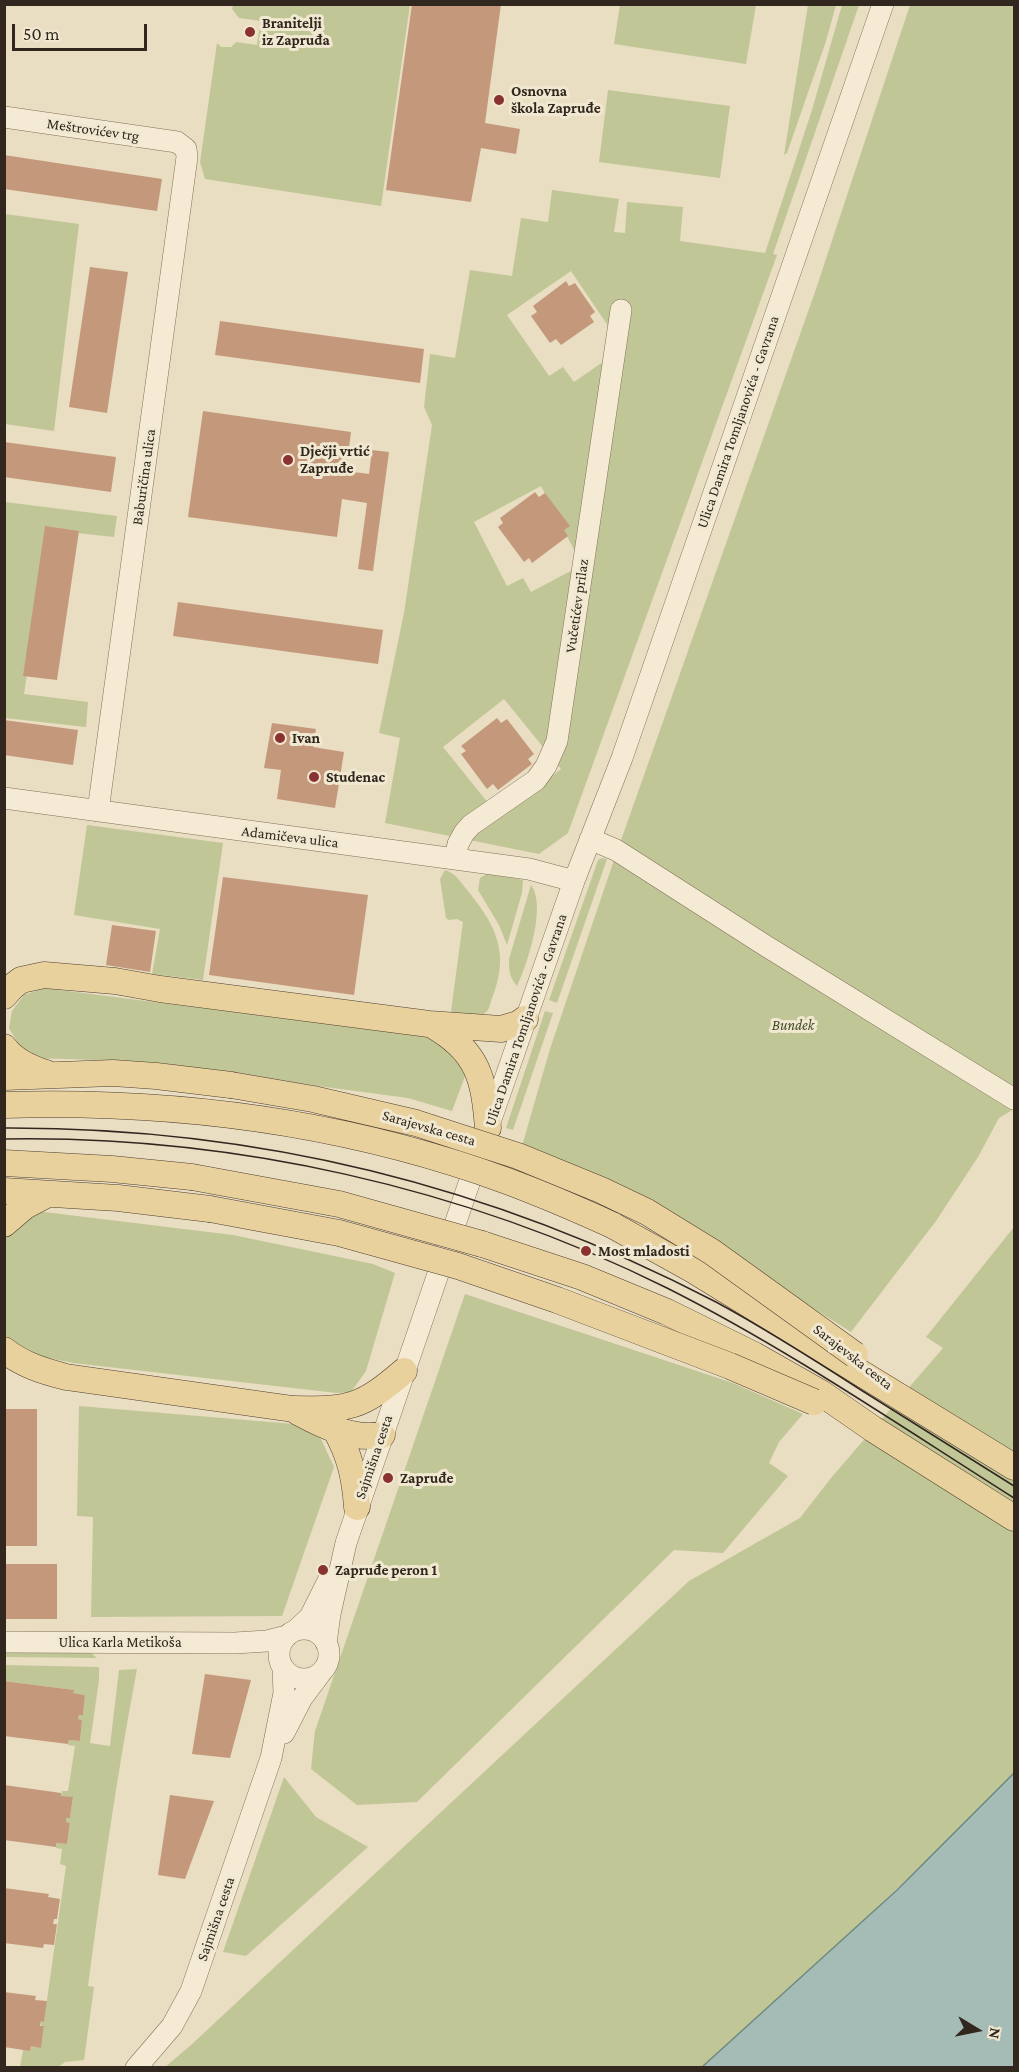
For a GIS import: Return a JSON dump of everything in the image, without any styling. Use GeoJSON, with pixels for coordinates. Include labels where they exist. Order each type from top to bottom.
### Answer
{"type":"FeatureCollection","features":[{"type":"Feature","properties":{"kind":"main road"},"geometry":{"type":"LineString","coordinates":[[4,996],[21,980],[44,975],[115,981],[160,989],[429,1024],[501,1029],[518,1024],[525,1019]]}},
{"type":"Feature","properties":{"kind":"main road"},"geometry":{"type":"LineString","coordinates":[[429,1024],[459,1043],[476,1064],[486,1099],[488,1128]]}},
{"type":"Feature","properties":{"kind":"main road"},"geometry":{"type":"LineString","coordinates":[[4,1047],[30,1068],[49,1075]]}},
{"type":"Feature","properties":{"kind":"main road","name":"Sarajevska cesta"},"geometry":{"type":"LineString","coordinates":[[4,1077],[113,1073],[231,1085],[324,1101],[416,1123],[518,1156],[601,1190],[647,1212],[712,1252],[851,1360],[902,1396],[1014,1467]]}},
{"type":"Feature","properties":{"kind":"main road","name":"Sarajevska cesta"},"geometry":{"type":"LineString","coordinates":[[4,1105],[110,1105],[225,1113],[349,1135],[454,1163],[528,1189],[612,1225],[851,1360]]}},
{"type":"Feature","properties":{"kind":"main road"},"geometry":{"type":"LineString","coordinates":[[4,1163],[112,1169],[192,1177],[260,1189],[387,1216],[582,1276],[666,1312],[754,1354],[818,1398],[873,1429],[1014,1518]]}},
{"type":"Feature","properties":{"kind":"main road"},"geometry":{"type":"LineString","coordinates":[[4,1191],[118,1198],[210,1209],[339,1233],[458,1266],[557,1300],[818,1398]]}},
{"type":"Feature","properties":{"kind":"main road"},"geometry":{"type":"LineString","coordinates":[[4,1224],[25,1206],[49,1193]]}},
{"type":"Feature","properties":{"kind":"main road"},"geometry":{"type":"LineString","coordinates":[[4,1350],[21,1362],[66,1377],[293,1409],[336,1419],[362,1436],[382,1435]]}},
{"type":"Feature","properties":{"kind":"main road"},"geometry":{"type":"LineString","coordinates":[[336,1419],[351,1406],[371,1397],[404,1371]]}},
{"type":"Feature","properties":{"kind":"main road"},"geometry":{"type":"LineString","coordinates":[[336,1419],[353,1470],[357,1508]]}},
{"type":"Feature","properties":{"kind":"street","name":"Ulica Damira Tomljanovića - Gavrana"},"geometry":{"type":"LineString","coordinates":[[404,1371],[525,1019],[629,736],[883,4]]}},
{"type":"Feature","properties":{"kind":"street","name":"Meštrovićev trg"},"geometry":{"type":"LineString","coordinates":[[4,117],[181,144]]}},
{"type":"Feature","properties":{"kind":"street","name":"Baburičina ulica"},"geometry":{"type":"LineString","coordinates":[[98,811],[186,172],[186,149],[181,144]]}},
{"type":"Feature","properties":{"kind":"street","name":"Vučetićev prilaz"},"geometry":{"type":"LineString","coordinates":[[455,859],[464,833],[471,825],[536,780],[546,766],[557,741],[621,310]]}},
{"type":"Feature","properties":{"kind":"street","name":"Adamičeva ulica"},"geometry":{"type":"LineString","coordinates":[[4,798],[529,869],[574,881]]}},
{"type":"Feature","properties":{"kind":"street"},"geometry":{"type":"LineString","coordinates":[[590,839],[616,850],[1014,1100]]}},
{"type":"Feature","properties":{"kind":"street","name":"Sajmišna cesta"},"geometry":{"type":"LineString","coordinates":[[326,1643],[346,1543],[404,1371]]}},
{"type":"Feature","properties":{"kind":"street","name":"Sajmišna cesta"},"geometry":{"type":"LineString","coordinates":[[291,1633],[305,1623],[315,1609],[346,1543]]}},
{"type":"Feature","properties":{"kind":"street"},"geometry":{"type":"LineString","coordinates":[[314,1631],[326,1643],[328,1659],[320,1674],[304,1680],[289,1675],[281,1665],[279,1653],[281,1645],[291,1633],[314,1631]]}},
{"type":"Feature","properties":{"kind":"street","name":"Ulica Karla Metikoša"},"geometry":{"type":"LineString","coordinates":[[4,1642],[235,1643],[267,1641],[291,1633]]}},
{"type":"Feature","properties":{"kind":"street","name":"Ulica Karla Metikoša"},"geometry":{"type":"LineString","coordinates":[[235,1643],[269,1654],[281,1665]]}},
{"type":"Feature","properties":{"kind":"street","name":"Sajmišna cesta"},"geometry":{"type":"LineString","coordinates":[[136,2067],[172,2026],[191,1991],[271,1758],[284,1693],[281,1665]]}},
{"type":"Feature","properties":{"kind":"street","name":"Sajmišna cesta"},"geometry":{"type":"LineString","coordinates":[[271,1758],[302,1698],[320,1674]]}},
{"type":"Feature","properties":{"kind":"green space"},"geometry":{"type":"Polygon","coordinates":[[[233,5],[410,5],[381,206],[205,179],[200,162],[217,43],[221,47],[231,47],[236,42],[257,45],[261,21],[239,18],[232,9],[233,5]]]}},
{"type":"Feature","properties":{"kind":"green space"},"geometry":{"type":"Polygon","coordinates":[[[620,5],[756,5],[746,64],[614,44],[620,5]]]}},
{"type":"Feature","properties":{"kind":"green space"},"geometry":{"type":"Polygon","coordinates":[[[808,5],[836,5],[826,41],[787,153],[784,155],[808,5]]]}},
{"type":"Feature","properties":{"kind":"green space"},"geometry":{"type":"Polygon","coordinates":[[[842,5],[859,5],[773,254],[777,255],[568,833],[539,854],[385,823],[400,738],[379,733],[404,613],[432,425],[424,407],[430,354],[455,358],[470,270],[512,276],[521,218],[548,222],[552,190],[619,199],[614,232],[625,233],[627,202],[683,207],[680,241],[765,253],[812,110],[842,5]],[[571,271],[507,315],[549,376],[563,367],[574,382],[623,348],[571,271]],[[541,486],[474,522],[507,586],[523,578],[531,592],[582,565],[541,486]],[[504,699],[443,747],[489,804],[513,808],[561,769],[504,699]]]}},
{"type":"Feature","properties":{"kind":"green space","name":"Bundek"},"geometry":{"type":"Polygon","coordinates":[[[910,5],[1014,5],[1014,1109],[999,1118],[978,1157],[936,1221],[851,1332],[759,1274],[720,1242],[673,1213],[637,1194],[522,1146],[550,1049],[614,860],[815,292],[910,5]]]}},
{"type":"Feature","properties":{"kind":"green space"},"geometry":{"type":"Polygon","coordinates":[[[608,90],[730,106],[720,178],[599,162],[608,90]]]}},
{"type":"Feature","properties":{"kind":"green space"},"geometry":{"type":"Polygon","coordinates":[[[5,214],[79,224],[54,431],[5,424],[5,214]]]}},
{"type":"Feature","properties":{"kind":"green space"},"geometry":{"type":"Polygon","coordinates":[[[5,502],[117,516],[114,537],[49,530],[24,694],[88,702],[86,727],[5,718],[5,502]]]}},
{"type":"Feature","properties":{"kind":"green space"},"geometry":{"type":"Polygon","coordinates":[[[87,825],[223,843],[203,980],[152,974],[160,929],[74,915],[87,825]]]}},
{"type":"Feature","properties":{"kind":"green space"},"geometry":{"type":"Polygon","coordinates":[[[607,859],[557,1003],[549,1000],[598,860],[607,859]]]}},
{"type":"Feature","properties":{"kind":"green space"},"geometry":{"type":"Polygon","coordinates":[[[445,870],[458,879],[480,906],[498,943],[500,968],[497,984],[488,1009],[478,1016],[458,1016],[451,1011],[463,922],[446,918],[440,879],[445,870]]]}},
{"type":"Feature","properties":{"kind":"green space"},"geometry":{"type":"Polygon","coordinates":[[[488,873],[523,880],[522,893],[507,945],[499,925],[478,890],[480,878],[488,873]]]}},
{"type":"Feature","properties":{"kind":"green space"},"geometry":{"type":"Polygon","coordinates":[[[531,885],[537,907],[534,936],[517,986],[512,980],[509,959],[531,885]]]}},
{"type":"Feature","properties":{"kind":"green space"},"geometry":{"type":"Polygon","coordinates":[[[44,988],[437,1038],[467,1071],[452,1111],[408,1098],[130,1061],[33,1058],[19,1045],[9,1028],[12,1011],[24,995],[44,988]]]}},
{"type":"Feature","properties":{"kind":"green space"},"geometry":{"type":"Polygon","coordinates":[[[545,1011],[553,1013],[513,1130],[506,1128],[545,1011]]]}},
{"type":"Feature","properties":{"kind":"green space"},"geometry":{"type":"Polygon","coordinates":[[[36,1211],[233,1235],[373,1264],[395,1273],[366,1371],[351,1392],[337,1393],[73,1363],[27,1351],[5,1335],[4,1238],[8,1230],[36,1211]]]}},
{"type":"Feature","properties":{"kind":"green space"},"geometry":{"type":"Polygon","coordinates":[[[1014,1227],[1014,1773],[977,1811],[861,1923],[702,2067],[164,2068],[689,1581],[800,1518],[831,1478],[943,1348],[926,1337],[1014,1227]]]}},
{"type":"Feature","properties":{"kind":"green space"},"geometry":{"type":"Polygon","coordinates":[[[465,1294],[733,1383],[803,1414],[779,1442],[769,1463],[788,1476],[723,1553],[674,1550],[417,1802],[357,1805],[311,1769],[315,1731],[465,1294]]]}},
{"type":"Feature","properties":{"kind":"green space"},"geometry":{"type":"Polygon","coordinates":[[[79,1406],[294,1424],[321,1439],[334,1467],[282,1616],[91,1617],[93,1517],[77,1516],[79,1406]]]}},
{"type":"Feature","properties":{"kind":"green space"},"geometry":{"type":"Polygon","coordinates":[[[5,1653],[91,1653],[97,1658],[5,1657],[5,1653]]]}},
{"type":"Feature","properties":{"kind":"green space"},"geometry":{"type":"Polygon","coordinates":[[[5,1665],[99,1667],[90,1743],[110,1746],[119,1670],[137,1669],[116,1787],[93,1946],[88,1986],[94,1987],[84,2060],[65,2062],[58,2067],[20,2067],[23,2050],[31,2046],[41,2047],[44,2027],[41,2026],[41,2021],[44,2021],[66,1866],[60,1864],[62,1849],[56,1848],[56,1843],[67,1844],[70,1823],[66,1822],[66,1818],[70,1818],[73,1798],[61,1796],[62,1791],[68,1791],[75,1746],[68,1745],[69,1740],[80,1741],[82,1720],[78,1719],[79,1715],[83,1715],[85,1695],[73,1693],[73,1690],[5,1681],[5,1665]]]}},
{"type":"Feature","properties":{"kind":"green space"},"geometry":{"type":"Polygon","coordinates":[[[284,1777],[316,1817],[368,1847],[246,1956],[223,1952],[284,1777]]]}},
{"type":"Feature","properties":{"kind":"water"},"geometry":{"type":"Polygon","coordinates":[[[1014,1773],[1014,2067],[702,2067],[897,1890],[1014,1773]]]}},
{"type":"Feature","properties":{"kind":"building"},"geometry":{"type":"Polygon","coordinates":[[[412,4],[501,4],[485,123],[520,129],[516,154],[481,148],[471,202],[386,190],[412,4]]]}},
{"type":"Feature","properties":{"kind":"building"},"geometry":{"type":"Polygon","coordinates":[[[4,155],[162,179],[157,211],[4,189],[4,155]]]}},
{"type":"Feature","properties":{"kind":"building"},"geometry":{"type":"Polygon","coordinates":[[[90,267],[128,272],[107,413],[69,407],[90,267]]]}},
{"type":"Feature","properties":{"kind":"building"},"geometry":{"type":"Polygon","coordinates":[[[566,281],[569,286],[575,283],[595,312],[590,316],[594,322],[561,345],[556,339],[550,343],[531,316],[537,312],[533,306],[566,281]]]}},
{"type":"Feature","properties":{"kind":"building"},"geometry":{"type":"Polygon","coordinates":[[[220,321],[424,349],[420,383],[215,355],[220,321]]]}},
{"type":"Feature","properties":{"kind":"building"},"geometry":{"type":"Polygon","coordinates":[[[203,411],[351,432],[346,471],[369,474],[372,450],[389,452],[373,571],[358,569],[367,503],[342,499],[337,537],[188,517],[203,411]]]}},
{"type":"Feature","properties":{"kind":"building"},"geometry":{"type":"Polygon","coordinates":[[[4,442],[116,457],[111,492],[4,477],[4,442]]]}},
{"type":"Feature","properties":{"kind":"building"},"geometry":{"type":"Polygon","coordinates":[[[535,492],[539,497],[545,493],[570,526],[564,530],[568,536],[532,563],[529,558],[524,562],[498,527],[503,523],[500,518],[535,492]]]}},
{"type":"Feature","properties":{"kind":"building"},"geometry":{"type":"Polygon","coordinates":[[[45,526],[79,531],[57,680],[23,676],[45,526]]]}},
{"type":"Feature","properties":{"kind":"building"},"geometry":{"type":"Polygon","coordinates":[[[178,602],[383,630],[378,664],[173,636],[178,602]]]}},
{"type":"Feature","properties":{"kind":"building"},"geometry":{"type":"Polygon","coordinates":[[[497,718],[501,723],[507,719],[534,754],[528,759],[532,764],[498,790],[493,784],[487,789],[461,754],[466,751],[461,746],[497,718]]]}},
{"type":"Feature","properties":{"kind":"building"},"geometry":{"type":"Polygon","coordinates":[[[4,720],[78,730],[73,765],[4,755],[4,720]]]}},
{"type":"Feature","properties":{"kind":"building"},"geometry":{"type":"Polygon","coordinates":[[[272,723],[316,729],[313,747],[344,752],[335,808],[277,799],[281,770],[264,768],[272,723]]]}},
{"type":"Feature","properties":{"kind":"building"},"geometry":{"type":"Polygon","coordinates":[[[223,877],[368,895],[354,995],[209,975],[223,877]]]}},
{"type":"Feature","properties":{"kind":"building"},"geometry":{"type":"Polygon","coordinates":[[[112,925],[156,931],[150,972],[106,965],[112,925]]]}},
{"type":"Feature","properties":{"kind":"building"},"geometry":{"type":"Polygon","coordinates":[[[4,1409],[37,1409],[37,1546],[4,1546],[4,1409]]]}},
{"type":"Feature","properties":{"kind":"building"},"geometry":{"type":"Polygon","coordinates":[[[4,1564],[57,1564],[57,1619],[4,1619],[4,1564]]]}},
{"type":"Feature","properties":{"kind":"building"},"geometry":{"type":"Polygon","coordinates":[[[205,1674],[251,1680],[230,1758],[192,1754],[205,1674]]]}},
{"type":"Feature","properties":{"kind":"building"},"geometry":{"type":"Polygon","coordinates":[[[4,1681],[74,1690],[73,1693],[85,1695],[83,1715],[79,1715],[78,1719],[82,1720],[80,1741],[69,1740],[68,1744],[4,1736],[4,1681]]]}},
{"type":"Feature","properties":{"kind":"building"},"geometry":{"type":"Polygon","coordinates":[[[4,1785],[61,1793],[61,1796],[73,1797],[70,1818],[66,1818],[66,1822],[70,1823],[67,1844],[56,1843],[56,1847],[4,1840],[4,1785]]]}},
{"type":"Feature","properties":{"kind":"building"},"geometry":{"type":"Polygon","coordinates":[[[170,1795],[214,1801],[185,1879],[158,1875],[170,1795]]]}},
{"type":"Feature","properties":{"kind":"building"},"geometry":{"type":"Polygon","coordinates":[[[4,1888],[49,1894],[48,1897],[60,1899],[57,1919],[54,1919],[53,1924],[57,1924],[54,1945],[44,1944],[43,1948],[4,1943],[4,1888]]]}},
{"type":"Feature","properties":{"kind":"building"},"geometry":{"type":"Polygon","coordinates":[[[4,1992],[36,1996],[35,2000],[47,2001],[44,2022],[41,2021],[40,2026],[44,2026],[41,2048],[31,2046],[30,2051],[4,2047],[4,1992]]]}},
{"type":"Feature","properties":{"kind":"tram line"},"geometry":{"type":"LineString","coordinates":[[4,1128],[98,1130],[191,1138],[282,1152],[371,1171],[459,1195],[546,1225],[631,1261],[735,1312],[1014,1486]]}},
{"type":"Feature","properties":{"kind":"tram line"},"geometry":{"type":"LineString","coordinates":[[4,1139],[90,1140],[175,1146],[260,1158],[345,1174],[428,1195],[510,1222],[590,1252],[667,1288],[756,1336],[1014,1498]]}},
{"type":"Feature","properties":{"kind":"place","name":"Branitelji iz Zapruđa"},"geometry":{"type":"Point","coordinates":[250,32]}},
{"type":"Feature","properties":{"kind":"place","name":"Osnovna škola Zapruđe"},"geometry":{"type":"Point","coordinates":[499,100]}},
{"type":"Feature","properties":{"kind":"place","name":"Dječji vrtić Zapruđe"},"geometry":{"type":"Point","coordinates":[288,460]}},
{"type":"Feature","properties":{"kind":"place","name":"Ivan"},"geometry":{"type":"Point","coordinates":[280,738]}},
{"type":"Feature","properties":{"kind":"place","name":"Studenac"},"geometry":{"type":"Point","coordinates":[314,777]}},
{"type":"Feature","properties":{"kind":"place","name":"Most mladosti"},"geometry":{"type":"Point","coordinates":[586,1251]}},
{"type":"Feature","properties":{"kind":"place","name":"Zapruđe"},"geometry":{"type":"Point","coordinates":[388,1478]}},
{"type":"Feature","properties":{"kind":"place","name":"Zapruđe peron 1"},"geometry":{"type":"Point","coordinates":[323,1570]}}]}
